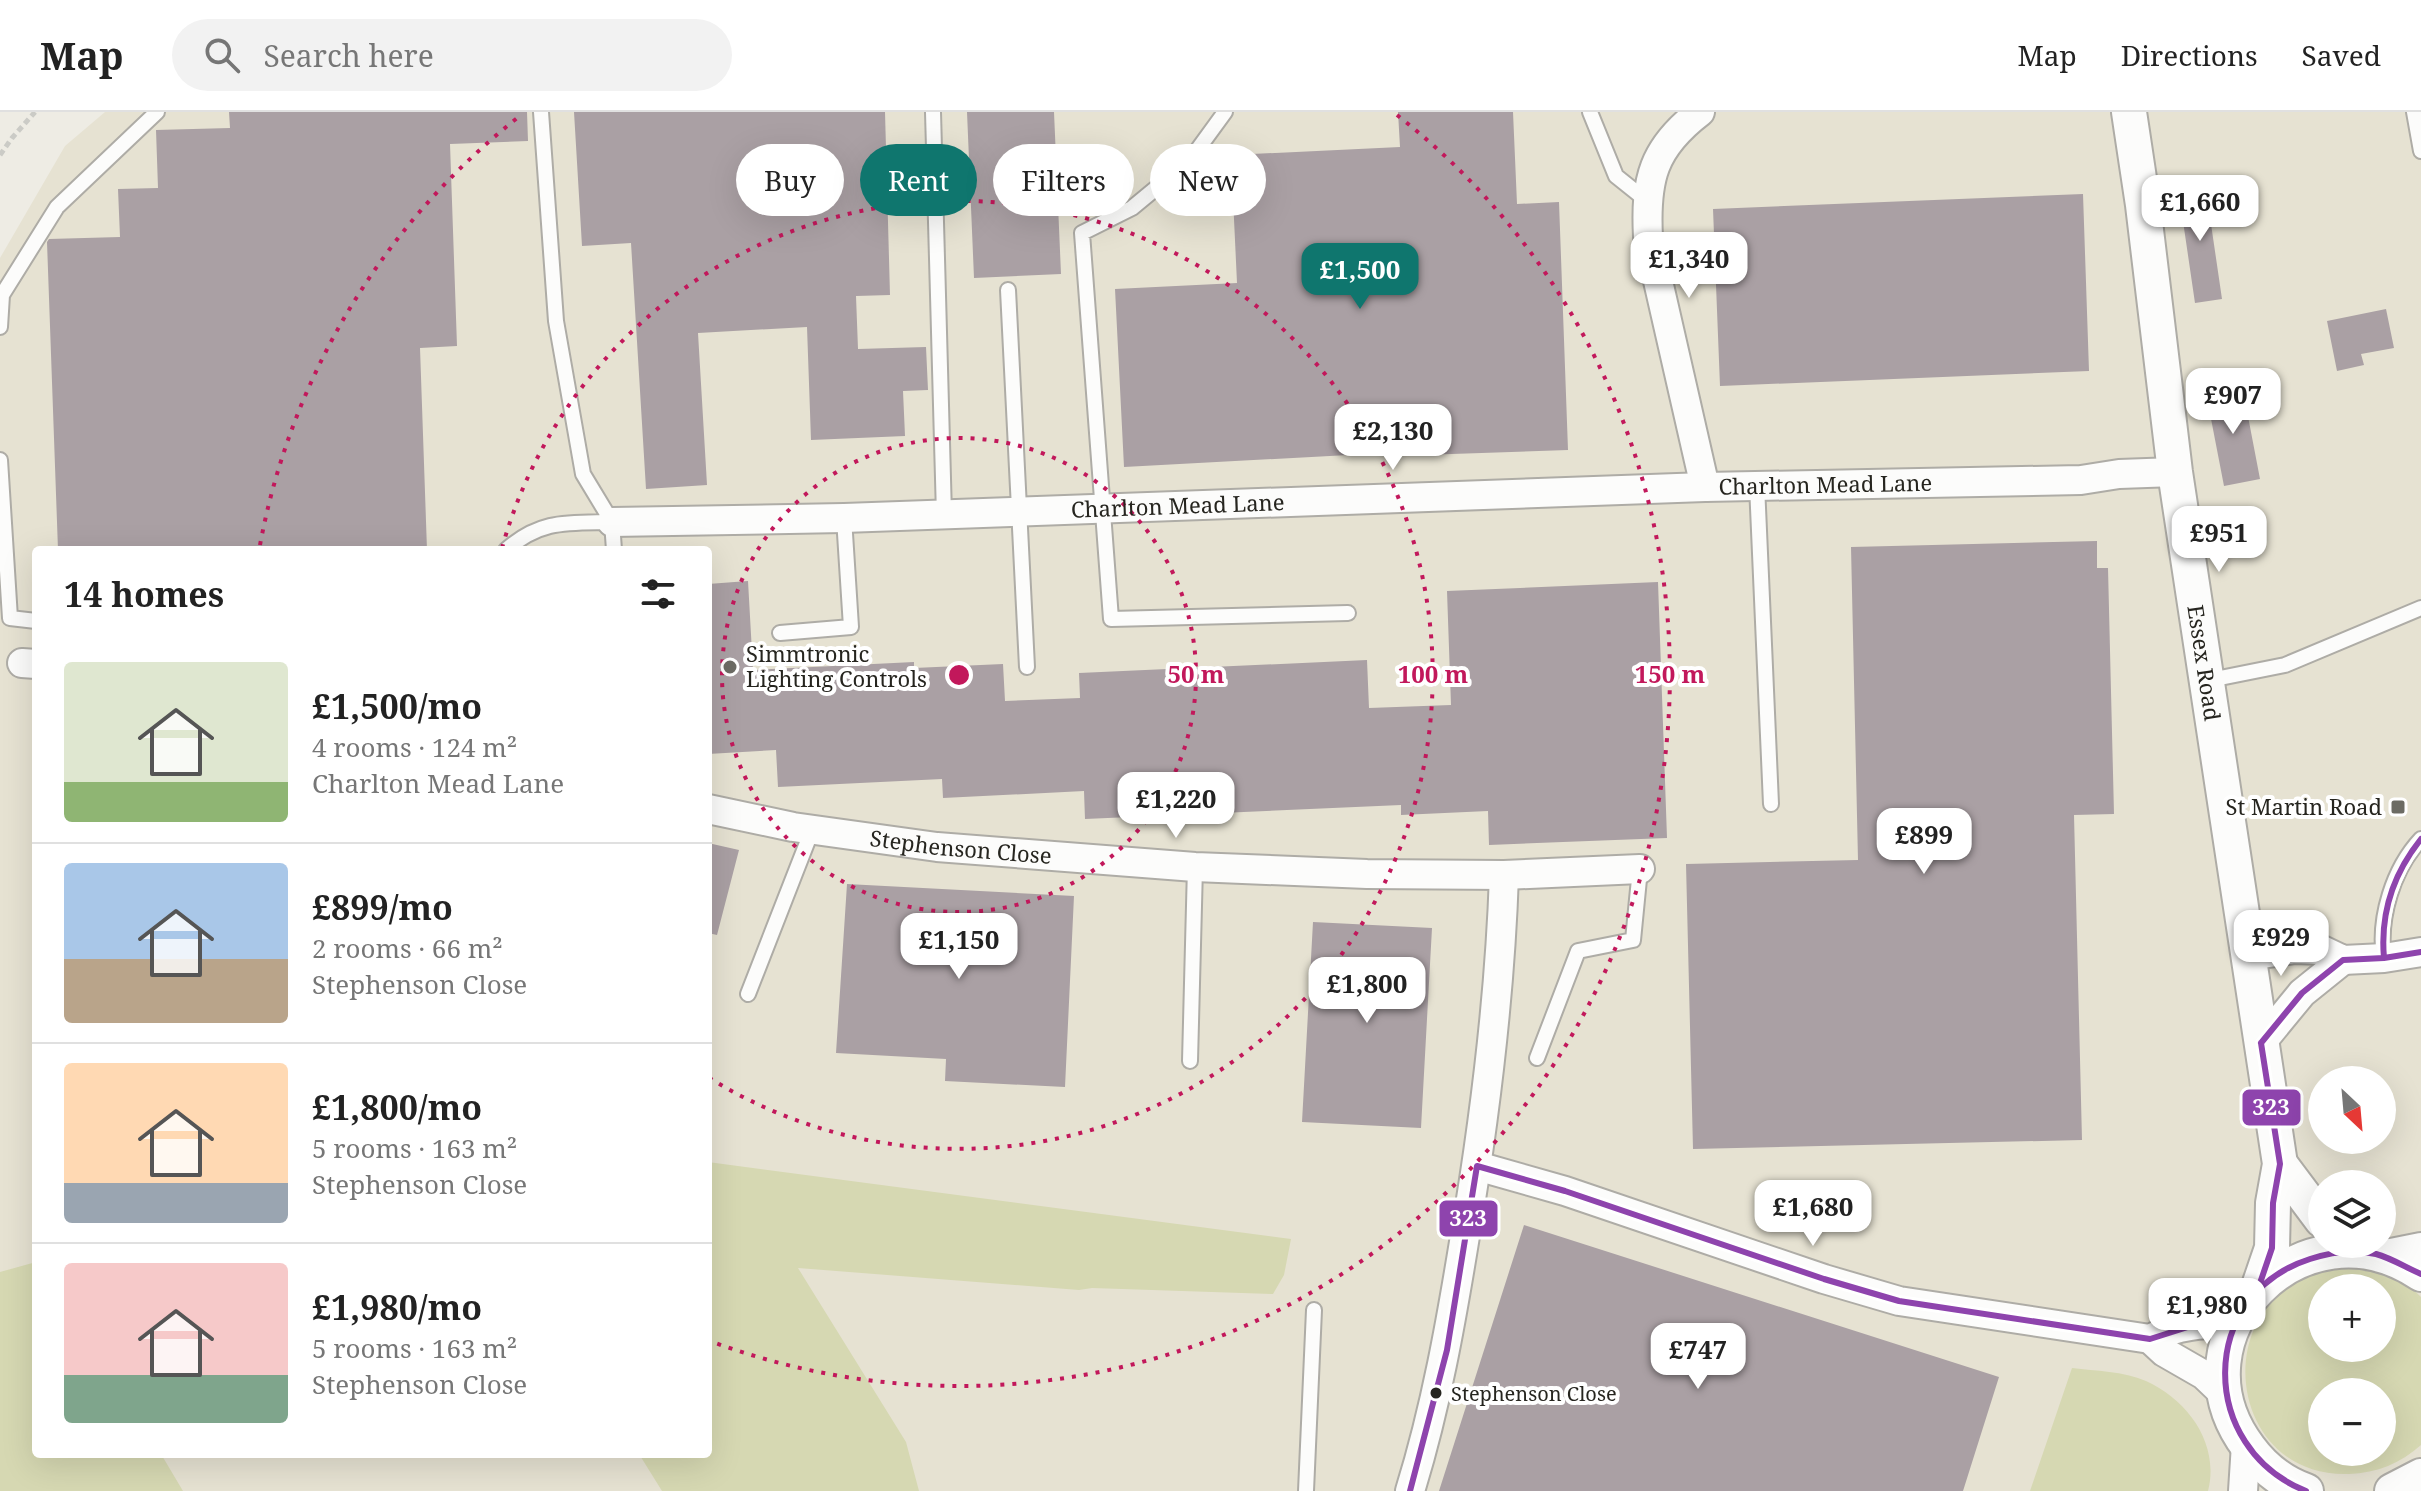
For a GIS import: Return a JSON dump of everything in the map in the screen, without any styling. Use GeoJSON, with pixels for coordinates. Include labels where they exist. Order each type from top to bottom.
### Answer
{"type":"FeatureCollection","features":[{"type":"Feature","properties":{"kind":"street"},"geometry":{"type":"LineString","coordinates":[[1700,112],[1675,131],[1655,164],[1646,200],[1648,237],[1705,487]]}},
{"type":"Feature","properties":{"kind":"street","name":"Essex Road"},"geometry":{"type":"LineString","coordinates":[[2129,112],[2175,472],[2280,1164],[2273,1203],[2272,1248],[2258,1289]]}},
{"type":"Feature","properties":{"kind":"street","name":"Charlton Mead Lane"},"geometry":{"type":"LineString","coordinates":[[613,536],[844,518],[1757,485],[2081,480],[2119,474],[2175,472]]}},
{"type":"Feature","properties":{"kind":"street","name":"Stephenson Close"},"geometry":{"type":"LineString","coordinates":[[712,810],[812,830],[937,847],[1195,867],[1367,874],[1504,875],[1640,869]]}},
{"type":"Feature","properties":{"kind":"street"},"geometry":{"type":"LineString","coordinates":[[1410,1491],[1447,1350],[1477,1166],[1501,947],[1504,875]]}},
{"type":"Feature","properties":{"kind":"street"},"geometry":{"type":"LineString","coordinates":[[2249,956],[2295,949],[2322,950],[2343,960],[2421,952]]}},
{"type":"Feature","properties":{"kind":"street"},"geometry":{"type":"LineString","coordinates":[[2261,1043],[2302,993],[2343,960]]}},
{"type":"Feature","properties":{"kind":"street","name":"Essex Road"},"geometry":{"type":"LineString","coordinates":[[2280,1164],[2308,1201]]}},
{"type":"Feature","properties":{"kind":"street"},"geometry":{"type":"LineString","coordinates":[[1477,1166],[1565,1191],[1824,1279],[1899,1301],[2150,1339],[2164,1352],[2204,1375],[2225,1395]]}},
{"type":"Feature","properties":{"kind":"street"},"geometry":{"type":"LineString","coordinates":[[2396,1252],[2421,1247]]}},
{"type":"Feature","properties":{"kind":"street"},"geometry":{"type":"LineString","coordinates":[[2306,1491],[2294,1487],[2261,1465],[2237,1433],[2225,1395],[2223,1359],[2234,1324],[2252,1296],[2276,1273],[2308,1257]]}},
{"type":"Feature","properties":{"kind":"street"},"geometry":{"type":"LineString","coordinates":[[2391,1258],[2404,1262],[2421,1274]]}},
{"type":"Feature","properties":{"kind":"street"},"geometry":{"type":"LineString","coordinates":[[2150,1339],[2171,1328],[2207,1323],[2234,1324]]}},
{"type":"Feature","properties":{"kind":"street"},"geometry":{"type":"LineString","coordinates":[[2243,1491],[2246,1444]]}},
{"type":"Feature","properties":{"kind":"street"},"geometry":{"type":"LineString","coordinates":[[2392,1491],[2421,1476]]}},
{"type":"Feature","properties":{"kind":"lane"},"geometry":{"type":"LineString","coordinates":[[0,327],[2,295],[57,207],[157,112]]}},
{"type":"Feature","properties":{"kind":"lane"},"geometry":{"type":"LineString","coordinates":[[541,112],[559,336],[583,474],[613,536]]}},
{"type":"Feature","properties":{"kind":"lane"},"geometry":{"type":"LineString","coordinates":[[933,112],[944,515]]}},
{"type":"Feature","properties":{"kind":"lane"},"geometry":{"type":"LineString","coordinates":[[1225,112],[1190,160],[1132,208],[1082,233],[1111,619],[1348,613]]}},
{"type":"Feature","properties":{"kind":"lane"},"geometry":{"type":"LineString","coordinates":[[1590,112],[1616,176],[1646,200]]}},
{"type":"Feature","properties":{"kind":"lane"},"geometry":{"type":"LineString","coordinates":[[2414,112],[2421,151]]}},
{"type":"Feature","properties":{"kind":"lane"},"geometry":{"type":"LineString","coordinates":[[1008,290],[1027,667]]}},
{"type":"Feature","properties":{"kind":"lane"},"geometry":{"type":"LineString","coordinates":[[0,460],[10,618],[32,621]]}},
{"type":"Feature","properties":{"kind":"lane"},"geometry":{"type":"LineString","coordinates":[[1757,485],[1771,804]]}},
{"type":"Feature","properties":{"kind":"lane"},"geometry":{"type":"LineString","coordinates":[[780,633],[851,627],[844,518]]}},
{"type":"Feature","properties":{"kind":"lane"},"geometry":{"type":"LineString","coordinates":[[511,546],[520,538],[552,524],[613,536]]}},
{"type":"Feature","properties":{"kind":"lane"},"geometry":{"type":"LineString","coordinates":[[2205,681],[2285,665],[2421,608]]}},
{"type":"Feature","properties":{"kind":"lane"},"geometry":{"type":"LineString","coordinates":[[748,994],[812,830]]}},
{"type":"Feature","properties":{"kind":"lane"},"geometry":{"type":"LineString","coordinates":[[2384,958],[2381,937],[2384,916],[2407,854],[2421,839]]}},
{"type":"Feature","properties":{"kind":"lane"},"geometry":{"type":"LineString","coordinates":[[1190,1061],[1195,867]]}},
{"type":"Feature","properties":{"kind":"lane"},"geometry":{"type":"LineString","coordinates":[[1537,1058],[1578,951],[1633,940],[1640,869]]}},
{"type":"Feature","properties":{"kind":"lane"},"geometry":{"type":"LineString","coordinates":[[1306,1491],[1314,1310]]}},
{"type":"Feature","properties":{"kind":"path"},"geometry":{"type":"LineString","coordinates":[[0,155],[35,112]]}},
{"type":"Feature","properties":{"kind":"shaded area"},"geometry":{"type":"Polygon","coordinates":[[[105,112],[2421,112],[2421,1491],[74,1491],[53,1458],[712,1458],[712,546],[32,546],[32,1425],[0,1374],[0,258],[65,146],[105,112]]]}},
{"type":"Feature","properties":{"kind":"green space"},"geometry":{"type":"Polygon","coordinates":[[[712,1163],[1291,1239],[1284,1275],[1273,1294],[1079,1290],[798,1268],[906,1442],[919,1491],[662,1491],[641,1458],[712,1458],[712,1163]]]}},
{"type":"Feature","properties":{"kind":"green space"},"geometry":{"type":"Polygon","coordinates":[[[32,1263],[32,1458],[163,1458],[183,1491],[0,1491],[0,1272],[32,1263]]]}},
{"type":"Feature","properties":{"kind":"green space"},"geometry":{"type":"Polygon","coordinates":[[[2357,1267],[2384,1274],[2322,1274],[2357,1267]]]}},
{"type":"Feature","properties":{"kind":"green space"},"geometry":{"type":"Polygon","coordinates":[[[2308,1277],[2308,1362],[2396,1362],[2396,1279],[2421,1297],[2421,1445],[2396,1462],[2396,1378],[2308,1378],[2308,1466],[2388,1466],[2349,1474],[2305,1467],[2273,1444],[2253,1412],[2245,1374],[2252,1336],[2272,1302],[2308,1277]]]}},
{"type":"Feature","properties":{"kind":"green space"},"geometry":{"type":"Polygon","coordinates":[[[2072,1368],[2128,1375],[2146,1381],[2175,1400],[2187,1412],[2205,1441],[2211,1474],[2208,1491],[2030,1491],[2072,1368]]]}},
{"type":"Feature","properties":{"kind":"building"},"geometry":{"type":"Polygon","coordinates":[[[229,112],[527,112],[528,141],[450,144],[457,346],[420,348],[427,546],[58,546],[47,242],[49,239],[120,237],[118,189],[158,188],[156,130],[230,128],[229,112]]]}},
{"type":"Feature","properties":{"kind":"building"},"geometry":{"type":"Polygon","coordinates":[[[574,112],[885,112],[886,144],[860,144],[860,216],[888,216],[890,295],[856,296],[858,349],[926,347],[928,390],[903,391],[905,436],[811,440],[807,327],[698,333],[707,485],[646,489],[631,243],[582,246],[574,112]]]}},
{"type":"Feature","properties":{"kind":"building"},"geometry":{"type":"Polygon","coordinates":[[[967,112],[1054,112],[1055,144],[993,144],[993,216],[1058,216],[1061,274],[974,278],[971,216],[977,216],[977,144],[968,144],[967,112]]]}},
{"type":"Feature","properties":{"kind":"building"},"geometry":{"type":"Polygon","coordinates":[[[1398,112],[1513,112],[1517,204],[1559,202],[1568,450],[1422,455],[1422,451],[1124,467],[1115,289],[1237,283],[1234,216],[1266,216],[1266,153],[1400,147],[1398,112]]]}},
{"type":"Feature","properties":{"kind":"building"},"geometry":{"type":"Polygon","coordinates":[[[2205,183],[2222,299],[2195,303],[2178,187],[2205,183]]]}},
{"type":"Feature","properties":{"kind":"building"},"geometry":{"type":"Polygon","coordinates":[[[2083,194],[2089,371],[1720,386],[1713,209],[2083,194]]]}},
{"type":"Feature","properties":{"kind":"building"},"geometry":{"type":"Polygon","coordinates":[[[2386,309],[2394,348],[2361,354],[2364,365],[2337,371],[2327,321],[2386,309]]]}},
{"type":"Feature","properties":{"kind":"building"},"geometry":{"type":"Polygon","coordinates":[[[2242,385],[2260,479],[2224,486],[2206,393],[2242,385]]]}},
{"type":"Feature","properties":{"kind":"building"},"geometry":{"type":"Polygon","coordinates":[[[2097,541],[2097,568],[2108,568],[2114,814],[2074,815],[2082,1140],[1693,1149],[1686,864],[1858,860],[1851,547],[2097,541]]]}},
{"type":"Feature","properties":{"kind":"building"},"geometry":{"type":"Polygon","coordinates":[[[748,581],[753,670],[914,662],[914,668],[1003,664],[1005,701],[1080,698],[1079,673],[1367,660],[1369,708],[1451,705],[1447,591],[1658,582],[1667,838],[1489,845],[1488,811],[1401,815],[1401,805],[1085,819],[1084,791],[943,798],[942,779],[778,787],[776,750],[712,754],[712,584],[748,581]]]}},
{"type":"Feature","properties":{"kind":"building"},"geometry":{"type":"Polygon","coordinates":[[[712,844],[739,850],[717,935],[712,934],[712,844]]]}},
{"type":"Feature","properties":{"kind":"building"},"geometry":{"type":"Polygon","coordinates":[[[847,884],[1074,896],[1065,1087],[945,1081],[946,1059],[836,1053],[847,884]]]}},
{"type":"Feature","properties":{"kind":"building"},"geometry":{"type":"Polygon","coordinates":[[[1313,922],[1432,928],[1421,1128],[1302,1122],[1313,922]]]}},
{"type":"Feature","properties":{"kind":"building"},"geometry":{"type":"Polygon","coordinates":[[[1524,1225],[1999,1377],[1963,1491],[1439,1491],[1524,1225]]]}},
{"type":"Feature","properties":{"kind":"transit line","name":"323"},"geometry":{"type":"LineString","coordinates":[[2384,958],[2384,925],[2390,895],[2403,866],[2421,839]]}},
{"type":"Feature","properties":{"kind":"transit line","name":"323"},"geometry":{"type":"LineString","coordinates":[[2261,1043],[2302,993],[2343,960],[2421,952]]}},
{"type":"Feature","properties":{"kind":"transit line","name":"323"},"geometry":{"type":"LineString","coordinates":[[2258,1289],[2272,1248],[2273,1203],[2280,1164],[2261,1043]]}},
{"type":"Feature","properties":{"kind":"transit line","name":"323"},"geometry":{"type":"LineString","coordinates":[[1410,1491],[1447,1350],[1477,1166],[1565,1191],[1824,1279],[1899,1301],[2150,1339],[2191,1326],[2234,1324]]}},
{"type":"Feature","properties":{"kind":"transit line","name":"323"},"geometry":{"type":"LineString","coordinates":[[2306,1491],[2271,1470],[2245,1442],[2230,1408],[2225,1372],[2231,1337],[2247,1304],[2273,1278],[2310,1259],[2335,1253],[2376,1254],[2421,1274]]}},
{"type":"Feature","properties":{"kind":"place","name":"Simmtronic Lighting Controls"},"geometry":{"type":"Point","coordinates":[730,667]}},
{"type":"Feature","properties":{"kind":"place","name":"St Martin Road"},"geometry":{"type":"Point","coordinates":[2398,807]}},
{"type":"Feature","properties":{"kind":"place","name":"Stephenson Close"},"geometry":{"type":"Point","coordinates":[1436,1393]}}]}
